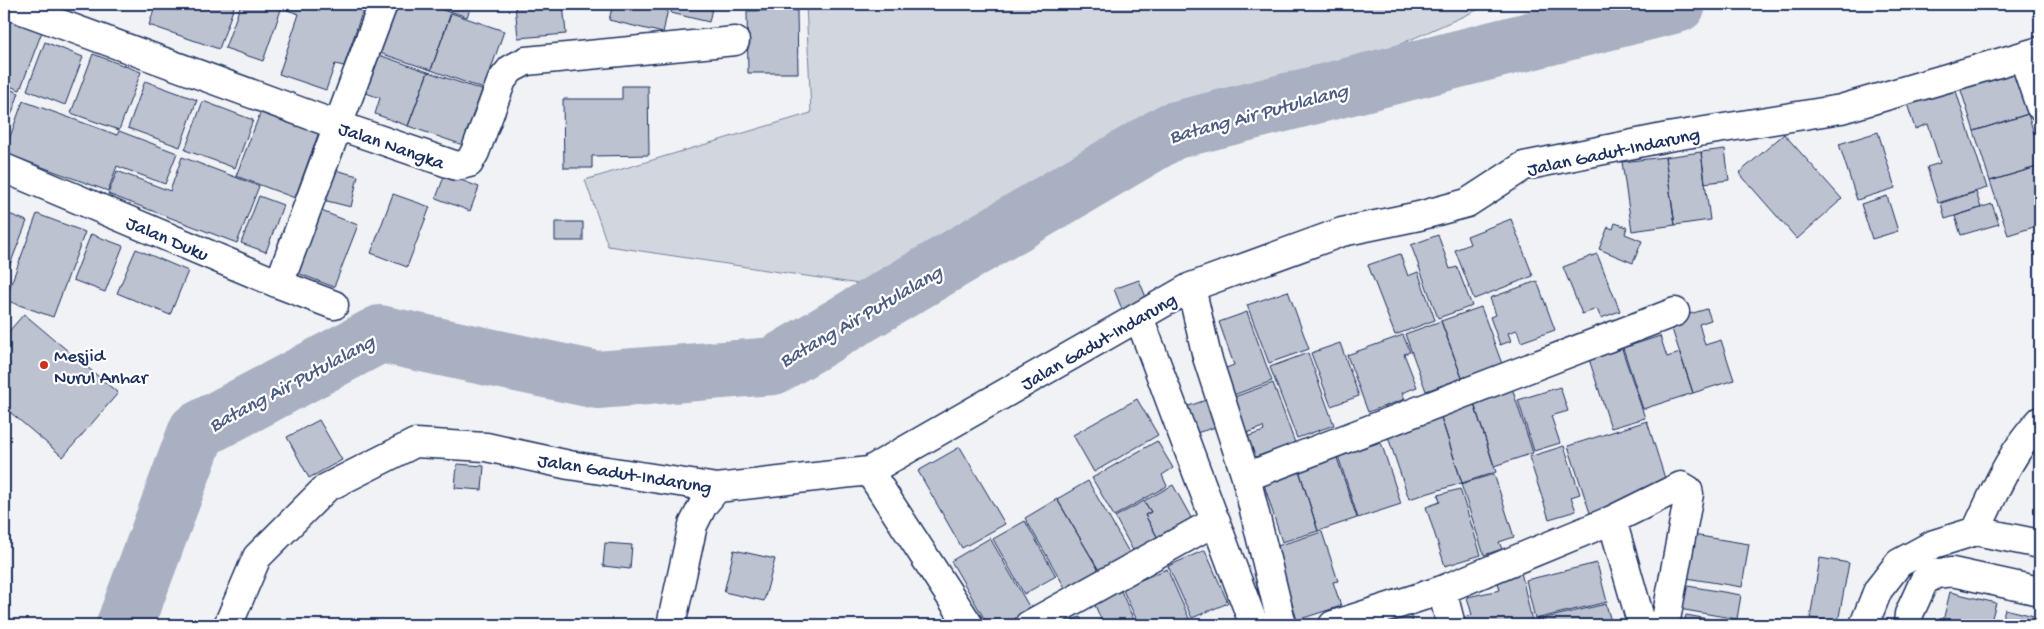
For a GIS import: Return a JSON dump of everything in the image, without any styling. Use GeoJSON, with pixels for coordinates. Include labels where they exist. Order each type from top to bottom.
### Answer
{"type":"FeatureCollection","features":[{"type":"Feature","properties":{"kind":"street","name":"Jalan Nangka"},"geometry":{"type":"LineString","coordinates":[[6,4],[337,125],[457,166],[469,163],[475,152],[502,80],[511,69],[526,62],[735,41]]}},
{"type":"Feature","properties":{"kind":"street"},"geometry":{"type":"LineString","coordinates":[[279,284],[383,4]]}},
{"type":"Feature","properties":{"kind":"street"},"geometry":{"type":"LineString","coordinates":[[2032,54],[2040,106]]}},
{"type":"Feature","properties":{"kind":"street","name":"Jalan Gadut-Indarung"},"geometry":{"type":"LineString","coordinates":[[228,625],[256,558],[326,488],[415,443],[486,447],[569,466],[717,488],[869,471],[1190,287],[1342,232],[1419,216],[1467,203],[1524,166],[1668,137],[1841,108],[2032,54]]}},
{"type":"Feature","properties":{"kind":"street","name":"Jalan Duku"},"geometry":{"type":"LineString","coordinates":[[4,168],[279,284],[334,305]]}},
{"type":"Feature","properties":{"kind":"street"},"geometry":{"type":"LineString","coordinates":[[1190,287],[1207,357],[1246,478],[1282,625]]}},
{"type":"Feature","properties":{"kind":"street"},"geometry":{"type":"LineString","coordinates":[[1246,478],[1675,312]]}},
{"type":"Feature","properties":{"kind":"street"},"geometry":{"type":"LineString","coordinates":[[1139,317],[1254,625]]}},
{"type":"Feature","properties":{"kind":"street"},"geometry":{"type":"LineString","coordinates":[[1976,531],[2002,475],[2022,440],[2040,421]]}},
{"type":"Feature","properties":{"kind":"street"},"geometry":{"type":"LineString","coordinates":[[869,471],[969,625]]}},
{"type":"Feature","properties":{"kind":"street"},"geometry":{"type":"LineString","coordinates":[[1333,625],[1442,590],[1612,520],[1677,487],[1684,486],[1689,494],[1665,625]]}},
{"type":"Feature","properties":{"kind":"street"},"geometry":{"type":"LineString","coordinates":[[671,625],[693,525],[703,505],[717,488]]}},
{"type":"Feature","properties":{"kind":"street"},"geometry":{"type":"LineString","coordinates":[[1029,625],[1216,520]]}},
{"type":"Feature","properties":{"kind":"street"},"geometry":{"type":"LineString","coordinates":[[1612,520],[1642,625]]}},
{"type":"Feature","properties":{"kind":"street"},"geometry":{"type":"LineString","coordinates":[[1864,625],[1878,590],[1899,563],[1934,544],[1976,531],[2040,544]]}},
{"type":"Feature","properties":{"kind":"street"},"geometry":{"type":"LineString","coordinates":[[1908,625],[1909,614],[1924,581],[1936,574],[1952,572],[2040,590]]}},
{"type":"Feature","properties":{"kind":"street"},"geometry":{"type":"LineString","coordinates":[[1442,590],[1451,625]]}},
{"type":"Feature","properties":{"kind":"shaded area"},"geometry":{"type":"Polygon","coordinates":[[[806,4],[1491,4],[859,284],[608,246],[585,180],[811,113],[806,4]]]}},
{"type":"Feature","properties":{"kind":"building"},"geometry":{"type":"Polygon","coordinates":[[[156,4],[235,4],[219,49],[149,25],[156,4]]]}},
{"type":"Feature","properties":{"kind":"building"},"geometry":{"type":"Polygon","coordinates":[[[241,4],[283,4],[263,61],[225,48],[241,4]]]}},
{"type":"Feature","properties":{"kind":"building"},"geometry":{"type":"Polygon","coordinates":[[[289,4],[365,4],[344,66],[335,64],[326,90],[279,74],[299,14],[287,10],[289,4]]]}},
{"type":"Feature","properties":{"kind":"building"},"geometry":{"type":"Polygon","coordinates":[[[394,4],[425,4],[451,13],[431,70],[377,52],[394,4]]]}},
{"type":"Feature","properties":{"kind":"building"},"geometry":{"type":"Polygon","coordinates":[[[429,4],[472,4],[467,17],[429,4]]]}},
{"type":"Feature","properties":{"kind":"building"},"geometry":{"type":"Polygon","coordinates":[[[515,4],[563,4],[566,34],[518,38],[515,4]]]}},
{"type":"Feature","properties":{"kind":"building"},"geometry":{"type":"Polygon","coordinates":[[[613,4],[669,4],[663,33],[609,20],[613,4]]]}},
{"type":"Feature","properties":{"kind":"building"},"geometry":{"type":"Polygon","coordinates":[[[673,4],[713,4],[709,22],[671,13],[673,4]]]}},
{"type":"Feature","properties":{"kind":"building"},"geometry":{"type":"Polygon","coordinates":[[[797,10],[798,73],[748,73],[747,11],[797,10]]]}},
{"type":"Feature","properties":{"kind":"building"},"geometry":{"type":"Polygon","coordinates":[[[451,13],[504,31],[484,89],[431,70],[451,13]]]}},
{"type":"Feature","properties":{"kind":"building"},"geometry":{"type":"Polygon","coordinates":[[[4,15],[43,29],[20,90],[4,84],[4,15]]]}},
{"type":"Feature","properties":{"kind":"building"},"geometry":{"type":"Polygon","coordinates":[[[45,42],[83,57],[65,105],[27,90],[45,42]]]}},
{"type":"Feature","properties":{"kind":"building"},"geometry":{"type":"Polygon","coordinates":[[[93,54],[141,72],[119,130],[71,113],[93,54]]]}},
{"type":"Feature","properties":{"kind":"building"},"geometry":{"type":"Polygon","coordinates":[[[376,54],[428,72],[408,126],[375,114],[380,98],[363,92],[376,54]]]}},
{"type":"Feature","properties":{"kind":"building"},"geometry":{"type":"Polygon","coordinates":[[[2013,67],[2028,114],[1974,131],[1959,84],[2013,67]]]}},
{"type":"Feature","properties":{"kind":"building"},"geometry":{"type":"Polygon","coordinates":[[[428,72],[482,90],[463,145],[408,126],[428,72]]]}},
{"type":"Feature","properties":{"kind":"building"},"geometry":{"type":"Polygon","coordinates":[[[145,81],[197,100],[180,147],[128,128],[145,81]]]}},
{"type":"Feature","properties":{"kind":"building"},"geometry":{"type":"Polygon","coordinates":[[[1954,85],[1987,188],[1938,203],[1927,167],[1940,163],[1928,124],[1915,129],[1906,100],[1954,85]]]}},
{"type":"Feature","properties":{"kind":"building"},"geometry":{"type":"Polygon","coordinates":[[[622,86],[648,86],[649,155],[592,156],[592,168],[564,168],[563,99],[622,99],[622,86]]]}},
{"type":"Feature","properties":{"kind":"building"},"geometry":{"type":"Polygon","coordinates":[[[4,87],[19,93],[4,135],[4,87]]]}},
{"type":"Feature","properties":{"kind":"building"},"geometry":{"type":"Polygon","coordinates":[[[23,101],[117,135],[119,131],[177,153],[165,184],[117,166],[108,191],[4,153],[23,101]]]}},
{"type":"Feature","properties":{"kind":"building"},"geometry":{"type":"Polygon","coordinates":[[[203,101],[253,120],[235,168],[185,150],[203,101]]]}},
{"type":"Feature","properties":{"kind":"building"},"geometry":{"type":"Polygon","coordinates":[[[261,111],[319,132],[295,198],[236,176],[261,111]]]}},
{"type":"Feature","properties":{"kind":"building"},"geometry":{"type":"Polygon","coordinates":[[[2028,114],[2040,153],[2040,166],[1990,181],[1974,131],[2028,114]]]}},
{"type":"Feature","properties":{"kind":"building"},"geometry":{"type":"Polygon","coordinates":[[[1878,132],[1895,188],[1857,200],[1839,144],[1878,132]]]}},
{"type":"Feature","properties":{"kind":"building"},"geometry":{"type":"Polygon","coordinates":[[[1784,134],[1842,199],[1797,239],[1739,173],[1784,134]]]}},
{"type":"Feature","properties":{"kind":"building"},"geometry":{"type":"Polygon","coordinates":[[[1725,149],[1729,180],[1705,183],[1701,152],[1725,149]]]}},
{"type":"Feature","properties":{"kind":"building"},"geometry":{"type":"Polygon","coordinates":[[[1701,152],[1710,220],[1675,225],[1665,157],[1701,152]]]}},
{"type":"Feature","properties":{"kind":"building"},"geometry":{"type":"Polygon","coordinates":[[[182,157],[259,186],[237,243],[108,194],[117,171],[170,191],[182,157]]]}},
{"type":"Feature","properties":{"kind":"building"},"geometry":{"type":"Polygon","coordinates":[[[1665,157],[1675,225],[1632,231],[1622,162],[1665,157]]]}},
{"type":"Feature","properties":{"kind":"building"},"geometry":{"type":"Polygon","coordinates":[[[2040,166],[2040,225],[2008,235],[1990,181],[2040,166]]]}},
{"type":"Feature","properties":{"kind":"building"},"geometry":{"type":"Polygon","coordinates":[[[331,169],[358,176],[351,207],[323,200],[331,169]]]}},
{"type":"Feature","properties":{"kind":"building"},"geometry":{"type":"Polygon","coordinates":[[[445,174],[479,187],[470,211],[436,198],[445,174]]]}},
{"type":"Feature","properties":{"kind":"building"},"geometry":{"type":"Polygon","coordinates":[[[1976,192],[1981,208],[1945,219],[1941,203],[1976,192]]]}},
{"type":"Feature","properties":{"kind":"building"},"geometry":{"type":"Polygon","coordinates":[[[393,194],[430,207],[407,267],[371,253],[393,194]]]}},
{"type":"Feature","properties":{"kind":"building"},"geometry":{"type":"Polygon","coordinates":[[[259,196],[283,205],[266,252],[241,243],[259,196]]]}},
{"type":"Feature","properties":{"kind":"building"},"geometry":{"type":"Polygon","coordinates":[[[1887,196],[1898,231],[1872,239],[1861,204],[1887,196]]]}},
{"type":"Feature","properties":{"kind":"building"},"geometry":{"type":"Polygon","coordinates":[[[1992,204],[1999,224],[1961,235],[1955,216],[1992,204]]]}},
{"type":"Feature","properties":{"kind":"building"},"geometry":{"type":"Polygon","coordinates":[[[316,209],[358,225],[334,287],[292,271],[316,209]]]}},
{"type":"Feature","properties":{"kind":"building"},"geometry":{"type":"Polygon","coordinates":[[[4,212],[27,221],[4,280],[4,212]]]}},
{"type":"Feature","properties":{"kind":"building"},"geometry":{"type":"Polygon","coordinates":[[[37,214],[85,232],[53,317],[5,300],[37,214]]]}},
{"type":"Feature","properties":{"kind":"building"},"geometry":{"type":"Polygon","coordinates":[[[1511,219],[1533,276],[1474,299],[1455,250],[1470,244],[1467,236],[1511,219]]]}},
{"type":"Feature","properties":{"kind":"building"},"geometry":{"type":"Polygon","coordinates":[[[555,222],[583,222],[583,241],[555,241],[555,222]]]}},
{"type":"Feature","properties":{"kind":"building"},"geometry":{"type":"Polygon","coordinates":[[[1615,223],[1627,227],[1625,234],[1642,241],[1633,263],[1599,249],[1608,227],[1613,229],[1615,223]]]}},
{"type":"Feature","properties":{"kind":"building"},"geometry":{"type":"Polygon","coordinates":[[[91,234],[123,246],[105,292],[73,280],[91,234]]]}},
{"type":"Feature","properties":{"kind":"building"},"geometry":{"type":"Polygon","coordinates":[[[1438,235],[1450,269],[1457,267],[1472,306],[1438,318],[1411,245],[1438,235]]]}},
{"type":"Feature","properties":{"kind":"building"},"geometry":{"type":"Polygon","coordinates":[[[136,249],[188,271],[170,315],[117,293],[136,249]]]}},
{"type":"Feature","properties":{"kind":"building"},"geometry":{"type":"Polygon","coordinates":[[[1400,254],[1408,276],[1418,272],[1435,320],[1395,335],[1368,265],[1400,254]]]}},
{"type":"Feature","properties":{"kind":"building"},"geometry":{"type":"Polygon","coordinates":[[[1597,254],[1620,311],[1601,318],[1597,309],[1582,314],[1563,267],[1597,254]]]}},
{"type":"Feature","properties":{"kind":"building"},"geometry":{"type":"Polygon","coordinates":[[[1139,280],[1150,307],[1125,317],[1114,289],[1139,280]]]}},
{"type":"Feature","properties":{"kind":"building"},"geometry":{"type":"Polygon","coordinates":[[[1537,281],[1555,330],[1521,342],[1517,330],[1508,333],[1511,341],[1500,345],[1490,317],[1496,315],[1490,298],[1537,281]]]}},
{"type":"Feature","properties":{"kind":"building"},"geometry":{"type":"Polygon","coordinates":[[[1288,291],[1309,349],[1269,363],[1247,305],[1288,291]]]}},
{"type":"Feature","properties":{"kind":"building"},"geometry":{"type":"Polygon","coordinates":[[[1481,307],[1502,364],[1462,378],[1441,321],[1481,307]]]}},
{"type":"Feature","properties":{"kind":"building"},"geometry":{"type":"Polygon","coordinates":[[[1707,309],[1711,320],[1699,324],[1705,345],[1721,340],[1734,380],[1693,393],[1669,320],[1707,309]]]}},
{"type":"Feature","properties":{"kind":"building"},"geometry":{"type":"Polygon","coordinates":[[[1247,312],[1272,381],[1225,398],[1216,372],[1234,365],[1219,322],[1247,312]]]}},
{"type":"Feature","properties":{"kind":"building","name":"Mesjid Nurul Anhar"},"geometry":{"type":"Polygon","coordinates":[[[24,314],[118,393],[63,457],[4,407],[4,337],[24,314]]]}},
{"type":"Feature","properties":{"kind":"building"},"geometry":{"type":"Polygon","coordinates":[[[1441,321],[1462,378],[1426,391],[1405,334],[1441,321]]]}},
{"type":"Feature","properties":{"kind":"building"},"geometry":{"type":"Polygon","coordinates":[[[1403,335],[1410,352],[1404,354],[1417,387],[1402,393],[1405,399],[1368,412],[1347,355],[1403,335]]]}},
{"type":"Feature","properties":{"kind":"building"},"geometry":{"type":"Polygon","coordinates":[[[1660,336],[1667,357],[1680,353],[1693,393],[1643,409],[1623,348],[1660,336]]]}},
{"type":"Feature","properties":{"kind":"building"},"geometry":{"type":"Polygon","coordinates":[[[1340,343],[1359,396],[1331,406],[1311,353],[1340,343]]]}},
{"type":"Feature","properties":{"kind":"building"},"geometry":{"type":"Polygon","coordinates":[[[1622,349],[1645,418],[1611,428],[1589,359],[1622,349]]]}},
{"type":"Feature","properties":{"kind":"building"},"geometry":{"type":"Polygon","coordinates":[[[1308,353],[1334,425],[1297,438],[1270,367],[1308,353]]]}},
{"type":"Feature","properties":{"kind":"building"},"geometry":{"type":"Polygon","coordinates":[[[1273,383],[1295,443],[1253,458],[1246,437],[1264,431],[1263,427],[1236,437],[1223,401],[1273,383]]]}},
{"type":"Feature","properties":{"kind":"building"},"geometry":{"type":"Polygon","coordinates":[[[1560,387],[1568,411],[1551,416],[1560,443],[1534,451],[1518,400],[1560,387]]]}},
{"type":"Feature","properties":{"kind":"building"},"geometry":{"type":"Polygon","coordinates":[[[1512,388],[1533,453],[1494,466],[1473,400],[1512,388]]]}},
{"type":"Feature","properties":{"kind":"building"},"geometry":{"type":"Polygon","coordinates":[[[1137,399],[1158,435],[1094,472],[1073,435],[1137,399]]]}},
{"type":"Feature","properties":{"kind":"building"},"geometry":{"type":"Polygon","coordinates":[[[1206,400],[1216,427],[1193,434],[1183,408],[1206,400]]]}},
{"type":"Feature","properties":{"kind":"building"},"geometry":{"type":"Polygon","coordinates":[[[1473,401],[1496,472],[1462,483],[1439,411],[1473,401]]]}},
{"type":"Feature","properties":{"kind":"building"},"geometry":{"type":"Polygon","coordinates":[[[1439,411],[1462,483],[1409,499],[1385,428],[1439,411]]]}},
{"type":"Feature","properties":{"kind":"building"},"geometry":{"type":"Polygon","coordinates":[[[319,420],[342,460],[309,478],[287,437],[319,420]]]}},
{"type":"Feature","properties":{"kind":"building"},"geometry":{"type":"Polygon","coordinates":[[[1647,421],[1668,488],[1590,513],[1568,446],[1647,421]]]}},
{"type":"Feature","properties":{"kind":"building"},"geometry":{"type":"Polygon","coordinates":[[[1157,441],[1173,468],[1162,475],[1167,486],[1114,516],[1092,478],[1157,441]]]}},
{"type":"Feature","properties":{"kind":"building"},"geometry":{"type":"Polygon","coordinates":[[[1381,442],[1401,504],[1358,518],[1338,456],[1381,442]]]}},
{"type":"Feature","properties":{"kind":"building"},"geometry":{"type":"Polygon","coordinates":[[[1564,446],[1580,494],[1571,497],[1576,511],[1549,519],[1529,457],[1564,446]]]}},
{"type":"Feature","properties":{"kind":"building"},"geometry":{"type":"Polygon","coordinates":[[[960,447],[1005,524],[962,548],[918,471],[960,447]]]}},
{"type":"Feature","properties":{"kind":"building"},"geometry":{"type":"Polygon","coordinates":[[[1336,455],[1357,518],[1318,531],[1298,467],[1336,455]]]}},
{"type":"Feature","properties":{"kind":"building"},"geometry":{"type":"Polygon","coordinates":[[[457,464],[484,466],[482,490],[455,488],[457,464]]]}},
{"type":"Feature","properties":{"kind":"building"},"geometry":{"type":"Polygon","coordinates":[[[1298,467],[1318,531],[1282,542],[1262,478],[1298,467]]]}},
{"type":"Feature","properties":{"kind":"building"},"geometry":{"type":"Polygon","coordinates":[[[1494,474],[1514,537],[1499,542],[1502,549],[1484,555],[1461,484],[1494,474]]]}},
{"type":"Feature","properties":{"kind":"building"},"geometry":{"type":"Polygon","coordinates":[[[1088,481],[1134,561],[1104,579],[1057,499],[1088,481]]]}},
{"type":"Feature","properties":{"kind":"building"},"geometry":{"type":"Polygon","coordinates":[[[1173,485],[1193,521],[1159,540],[1145,515],[1151,512],[1144,501],[1173,485]]]}},
{"type":"Feature","properties":{"kind":"building"},"geometry":{"type":"Polygon","coordinates":[[[1460,489],[1481,555],[1445,566],[1426,507],[1440,502],[1438,495],[1460,489]]]}},
{"type":"Feature","properties":{"kind":"building"},"geometry":{"type":"Polygon","coordinates":[[[1057,499],[1104,579],[1071,598],[1025,518],[1057,499]]]}},
{"type":"Feature","properties":{"kind":"building"},"geometry":{"type":"Polygon","coordinates":[[[1144,501],[1151,512],[1145,515],[1159,540],[1135,554],[1115,517],[1144,501]]]}},
{"type":"Feature","properties":{"kind":"building"},"geometry":{"type":"Polygon","coordinates":[[[1025,521],[1056,576],[1024,594],[993,539],[1025,521]]]}},
{"type":"Feature","properties":{"kind":"building"},"geometry":{"type":"Polygon","coordinates":[[[1322,532],[1338,581],[1333,582],[1341,606],[1297,620],[1274,547],[1322,532]]]}},
{"type":"Feature","properties":{"kind":"building"},"geometry":{"type":"Polygon","coordinates":[[[1687,534],[1749,544],[1742,587],[1680,577],[1687,534]]]}},
{"type":"Feature","properties":{"kind":"building"},"geometry":{"type":"Polygon","coordinates":[[[990,538],[1035,617],[1019,625],[988,625],[951,561],[990,538]]]}},
{"type":"Feature","properties":{"kind":"building"},"geometry":{"type":"Polygon","coordinates":[[[605,543],[632,545],[630,569],[603,566],[605,543]]]}},
{"type":"Feature","properties":{"kind":"building"},"geometry":{"type":"Polygon","coordinates":[[[734,550],[775,559],[764,601],[724,592],[734,550]]]}},
{"type":"Feature","properties":{"kind":"building"},"geometry":{"type":"Polygon","coordinates":[[[1205,550],[1228,603],[1192,618],[1168,566],[1205,550]]]}},
{"type":"Feature","properties":{"kind":"building"},"geometry":{"type":"Polygon","coordinates":[[[1820,558],[1849,563],[1838,622],[1810,618],[1820,558]]]}},
{"type":"Feature","properties":{"kind":"building"},"geometry":{"type":"Polygon","coordinates":[[[1597,563],[1607,602],[1535,619],[1526,580],[1597,563]]]}},
{"type":"Feature","properties":{"kind":"building"},"geometry":{"type":"Polygon","coordinates":[[[1167,569],[1192,625],[1139,625],[1122,588],[1167,569]]]}},
{"type":"Feature","properties":{"kind":"building"},"geometry":{"type":"Polygon","coordinates":[[[1521,572],[1532,621],[1513,625],[1465,625],[1463,617],[1472,615],[1467,597],[1500,590],[1497,578],[1521,572]]]}},
{"type":"Feature","properties":{"kind":"building"},"geometry":{"type":"Polygon","coordinates":[[[1682,585],[1741,595],[1737,619],[1679,609],[1682,585]]]}},
{"type":"Feature","properties":{"kind":"building"},"geometry":{"type":"Polygon","coordinates":[[[1121,591],[1136,625],[1097,625],[1095,622],[1101,619],[1094,603],[1121,591]]]}},
{"type":"Feature","properties":{"kind":"building"},"geometry":{"type":"Polygon","coordinates":[[[1950,592],[1996,603],[1990,625],[1942,625],[1950,592]]]}},
{"type":"Feature","properties":{"kind":"building"},"geometry":{"type":"Polygon","coordinates":[[[1606,604],[1612,625],[1538,625],[1537,620],[1606,604]]]}},
{"type":"Feature","properties":{"kind":"building"},"geometry":{"type":"Polygon","coordinates":[[[2005,609],[2038,617],[2036,625],[2000,625],[2005,609]]]}},
{"type":"Feature","properties":{"kind":"building"},"geometry":{"type":"Polygon","coordinates":[[[1686,615],[1742,625],[1684,625],[1686,615]]]}},
{"type":"Feature","properties":{"kind":"building"},"geometry":{"type":"Polygon","coordinates":[[[1412,616],[1413,625],[1373,625],[1372,622],[1412,616]]]}},
{"type":"Feature","properties":{"kind":"building"},"geometry":{"type":"Polygon","coordinates":[[[1080,617],[1084,625],[1060,625],[1080,617]]]}},
{"type":"Feature","properties":{"kind":"building"},"geometry":{"type":"Polygon","coordinates":[[[1532,621],[1534,625],[1513,625],[1532,621]]]}},
{"type":"Feature","properties":{"kind":"waterway","name":"Batang Air Putulalang"},"geometry":{"type":"LineString","coordinates":[[125,625],[197,431],[380,334],[597,380],[773,366],[1172,131],[1677,4]]}},
{"type":"Feature","properties":{"kind":"place","name":"Mesjid Nurul Anhar"},"geometry":{"type":"Point","coordinates":[44,365]}}]}
